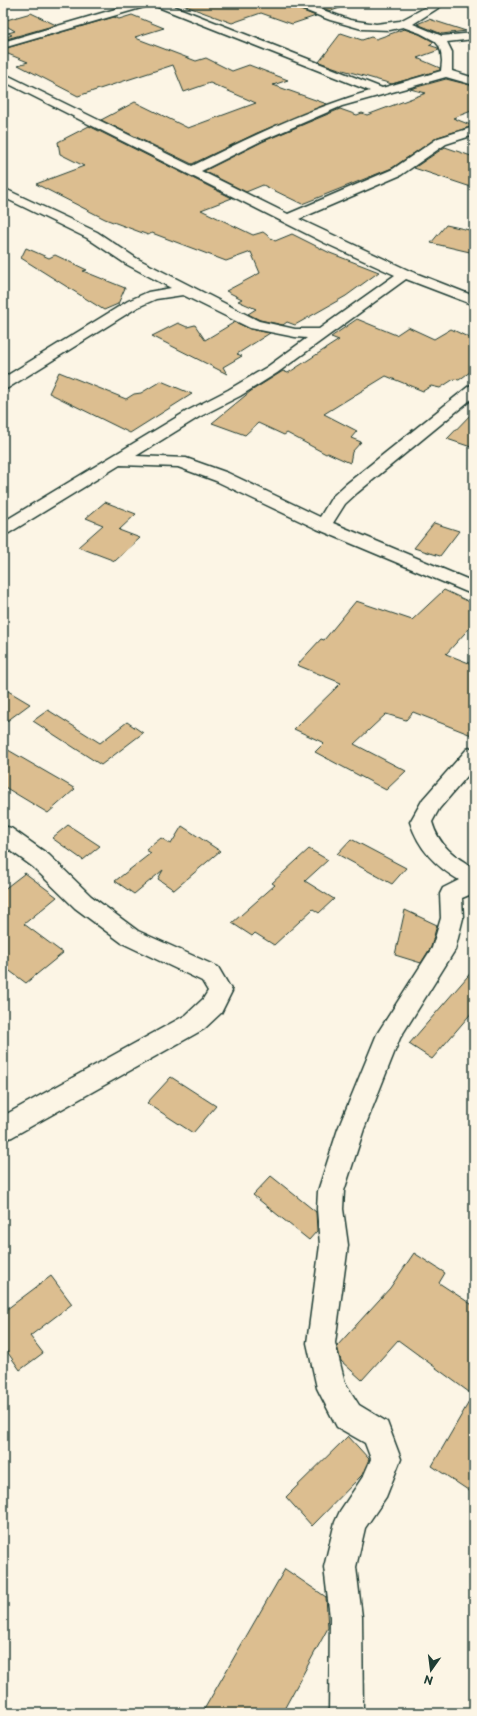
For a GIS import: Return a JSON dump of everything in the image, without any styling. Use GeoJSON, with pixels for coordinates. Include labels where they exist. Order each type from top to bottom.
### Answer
{"type":"FeatureCollection","features":[{"type":"Feature","properties":{"kind":"street"},"geometry":{"type":"LineString","coordinates":[[3,45],[147,3]]}},
{"type":"Feature","properties":{"kind":"street"},"geometry":{"type":"LineString","coordinates":[[157,3],[382,92]]}},
{"type":"Feature","properties":{"kind":"street"},"geometry":{"type":"LineString","coordinates":[[296,3],[317,12],[361,25],[391,26],[404,24],[441,3]]}},
{"type":"Feature","properties":{"kind":"street"},"geometry":{"type":"LineString","coordinates":[[404,24],[439,40],[446,46],[448,55],[446,73]]}},
{"type":"Feature","properties":{"kind":"street"},"geometry":{"type":"LineString","coordinates":[[439,40],[474,36]]}},
{"type":"Feature","properties":{"kind":"street"},"geometry":{"type":"LineString","coordinates":[[192,171],[259,137],[338,104],[446,73],[474,82]]}},
{"type":"Feature","properties":{"kind":"street"},"geometry":{"type":"LineString","coordinates":[[3,77],[330,240],[405,274],[474,301]]}},
{"type":"Feature","properties":{"kind":"street"},"geometry":{"type":"LineString","coordinates":[[288,219],[397,172],[442,141],[472,134]]}},
{"type":"Feature","properties":{"kind":"street"},"geometry":{"type":"LineString","coordinates":[[3,192],[92,235],[131,261],[255,325],[295,333],[321,334]]}},
{"type":"Feature","properties":{"kind":"street"},"geometry":{"type":"LineString","coordinates":[[3,529],[193,414],[234,393],[272,370],[405,274]]}},
{"type":"Feature","properties":{"kind":"street"},"geometry":{"type":"LineString","coordinates":[[3,385],[132,304],[153,295],[185,290]]}},
{"type":"Feature","properties":{"kind":"street"},"geometry":{"type":"LineString","coordinates":[[323,524],[338,501],[351,489],[474,390]]}},
{"type":"Feature","properties":{"kind":"street"},"geometry":{"type":"LineString","coordinates":[[116,460],[180,462],[222,477],[323,524],[474,589]]}},
{"type":"Feature","properties":{"kind":"street"},"geometry":{"type":"LineString","coordinates":[[474,754],[431,804],[421,822],[424,834],[434,850],[450,864],[474,879]]}},
{"type":"Feature","properties":{"kind":"street"},"geometry":{"type":"LineString","coordinates":[[3,834],[41,861],[83,902],[130,937],[210,974],[220,991],[212,1006],[195,1022],[3,1129]]}},
{"type":"Feature","properties":{"kind":"street"},"geometry":{"type":"LineString","coordinates":[[346,1713],[346,1617],[340,1567],[352,1522],[375,1486],[386,1459],[376,1433],[348,1416],[332,1388],[321,1343],[334,1245],[330,1210],[331,1191],[351,1129],[389,1034],[443,950],[452,918],[452,894],[474,883]]}},
{"type":"Feature","properties":{"kind":"building"},"geometry":{"type":"Polygon","coordinates":[[[183,3],[289,3],[290,6],[316,16],[292,24],[261,13],[232,23],[183,5],[183,3]]]}},
{"type":"Feature","properties":{"kind":"building"},"geometry":{"type":"Polygon","coordinates":[[[308,3],[345,3],[346,6],[331,11],[308,3]]]}},
{"type":"Feature","properties":{"kind":"building"},"geometry":{"type":"Polygon","coordinates":[[[31,13],[56,25],[3,40],[3,38],[12,35],[8,33],[15,31],[3,24],[3,21],[31,13]]]}},
{"type":"Feature","properties":{"kind":"building"},"geometry":{"type":"Polygon","coordinates":[[[132,15],[164,28],[135,37],[138,39],[196,61],[206,58],[232,71],[249,65],[288,80],[273,85],[327,104],[257,133],[192,164],[101,120],[135,102],[188,128],[256,103],[210,83],[184,92],[173,65],[78,96],[18,65],[28,62],[3,52],[3,49],[114,17],[119,19],[132,15]]]}},
{"type":"Feature","properties":{"kind":"building"},"geometry":{"type":"Polygon","coordinates":[[[429,19],[466,31],[442,34],[417,24],[429,19]]]}},
{"type":"Feature","properties":{"kind":"building"},"geometry":{"type":"Polygon","coordinates":[[[404,29],[419,34],[434,42],[429,45],[438,48],[439,50],[417,58],[440,68],[440,70],[392,84],[319,62],[341,33],[362,40],[371,37],[376,39],[404,29]]]}},
{"type":"Feature","properties":{"kind":"building"},"geometry":{"type":"Polygon","coordinates":[[[446,79],[474,86],[474,110],[453,118],[473,126],[438,137],[392,168],[302,204],[263,185],[246,192],[204,171],[264,141],[340,109],[357,115],[362,113],[367,115],[426,93],[410,89],[446,79]]]}},
{"type":"Feature","properties":{"kind":"building"},"geometry":{"type":"Polygon","coordinates":[[[89,126],[232,198],[201,210],[253,235],[263,232],[275,241],[292,234],[330,253],[379,272],[346,296],[295,325],[287,322],[283,325],[260,320],[248,314],[256,309],[238,301],[242,299],[226,291],[260,273],[251,252],[226,261],[152,233],[148,235],[105,219],[36,184],[84,166],[60,154],[58,142],[89,126]]]}},
{"type":"Feature","properties":{"kind":"building"},"geometry":{"type":"Polygon","coordinates":[[[445,147],[474,157],[474,188],[414,168],[445,147]]]}},
{"type":"Feature","properties":{"kind":"building"},"geometry":{"type":"Polygon","coordinates":[[[446,225],[474,231],[474,253],[431,243],[446,225]]]}},
{"type":"Feature","properties":{"kind":"building"},"geometry":{"type":"Polygon","coordinates":[[[26,248],[49,258],[55,255],[87,270],[83,271],[125,288],[118,304],[104,310],[21,258],[26,248]]]}},
{"type":"Feature","properties":{"kind":"building"},"geometry":{"type":"Polygon","coordinates":[[[357,319],[396,335],[408,327],[434,339],[451,329],[474,340],[474,369],[459,380],[454,379],[440,388],[431,386],[423,391],[386,376],[324,414],[357,431],[351,438],[361,442],[352,452],[350,463],[328,453],[326,454],[287,433],[284,435],[258,423],[245,435],[212,423],[251,391],[283,371],[288,373],[339,340],[331,337],[357,319]]]}},
{"type":"Feature","properties":{"kind":"building"},"geometry":{"type":"Polygon","coordinates":[[[235,322],[250,329],[270,333],[237,354],[242,356],[223,367],[227,374],[152,336],[178,323],[187,327],[195,325],[205,340],[235,322]]]}},
{"type":"Feature","properties":{"kind":"building"},"geometry":{"type":"Polygon","coordinates":[[[59,372],[126,399],[134,394],[141,393],[161,381],[192,394],[130,433],[49,393],[59,372]]]}},
{"type":"Feature","properties":{"kind":"building"},"geometry":{"type":"Polygon","coordinates":[[[474,411],[474,448],[447,439],[474,411]]]}},
{"type":"Feature","properties":{"kind":"building"},"geometry":{"type":"Polygon","coordinates":[[[105,502],[136,514],[119,530],[140,538],[115,561],[78,547],[103,525],[86,518],[105,502]]]}},
{"type":"Feature","properties":{"kind":"building"},"geometry":{"type":"Polygon","coordinates":[[[434,523],[459,531],[440,556],[414,548],[434,523]]]}},
{"type":"Feature","properties":{"kind":"building"},"geometry":{"type":"Polygon","coordinates":[[[444,590],[474,604],[474,623],[446,654],[474,665],[474,736],[413,712],[406,720],[386,714],[354,744],[406,771],[386,790],[315,752],[324,743],[294,729],[341,683],[297,665],[321,639],[324,640],[356,601],[412,620],[444,590]]]}},
{"type":"Feature","properties":{"kind":"building"},"geometry":{"type":"Polygon","coordinates":[[[3,688],[30,704],[3,724],[3,688]]]}},
{"type":"Feature","properties":{"kind":"building"},"geometry":{"type":"Polygon","coordinates":[[[48,710],[100,743],[127,722],[143,733],[101,765],[33,721],[48,710]]]}},
{"type":"Feature","properties":{"kind":"building"},"geometry":{"type":"Polygon","coordinates":[[[3,747],[75,789],[48,813],[3,786],[3,747]]]}},
{"type":"Feature","properties":{"kind":"building"},"geometry":{"type":"Polygon","coordinates":[[[68,825],[100,846],[83,860],[52,838],[68,825]]]}},
{"type":"Feature","properties":{"kind":"building"},"geometry":{"type":"Polygon","coordinates":[[[182,826],[220,851],[174,890],[158,879],[163,870],[134,894],[115,881],[151,853],[146,850],[161,838],[171,844],[182,826]]]}},
{"type":"Feature","properties":{"kind":"building"},"geometry":{"type":"Polygon","coordinates":[[[351,839],[406,868],[392,884],[337,854],[351,839]]]}},
{"type":"Feature","properties":{"kind":"building"},"geometry":{"type":"Polygon","coordinates":[[[309,849],[328,860],[305,881],[334,899],[319,913],[313,909],[274,945],[255,933],[252,936],[232,923],[275,885],[272,883],[309,849]]]}},
{"type":"Feature","properties":{"kind":"building"},"geometry":{"type":"Polygon","coordinates":[[[25,873],[57,897],[24,924],[63,953],[26,983],[3,966],[3,890],[25,873]]]}},
{"type":"Feature","properties":{"kind":"building"},"geometry":{"type":"Polygon","coordinates":[[[405,910],[437,925],[431,947],[421,963],[395,955],[405,910]]]}},
{"type":"Feature","properties":{"kind":"building"},"geometry":{"type":"Polygon","coordinates":[[[474,969],[474,1010],[432,1059],[409,1044],[474,969]]]}},
{"type":"Feature","properties":{"kind":"building"},"geometry":{"type":"Polygon","coordinates":[[[171,1077],[216,1106],[193,1133],[147,1103],[171,1077]]]}},
{"type":"Feature","properties":{"kind":"building"},"geometry":{"type":"Polygon","coordinates":[[[271,1176],[316,1212],[317,1231],[309,1240],[253,1195],[271,1176]]]}},
{"type":"Feature","properties":{"kind":"building"},"geometry":{"type":"Polygon","coordinates":[[[414,1253],[445,1273],[439,1283],[474,1306],[474,1494],[432,1466],[473,1395],[398,1340],[362,1380],[341,1361],[337,1346],[390,1288],[414,1253]]]}},
{"type":"Feature","properties":{"kind":"building"},"geometry":{"type":"Polygon","coordinates":[[[51,1276],[72,1304],[30,1336],[43,1353],[20,1370],[3,1346],[3,1312],[51,1276]]]}},
{"type":"Feature","properties":{"kind":"building"},"geometry":{"type":"Polygon","coordinates":[[[348,1436],[369,1459],[362,1475],[312,1526],[286,1497],[348,1436]]]}},
{"type":"Feature","properties":{"kind":"building"},"geometry":{"type":"Polygon","coordinates":[[[285,1569],[326,1597],[328,1628],[282,1713],[202,1713],[285,1569]]]}}]}
